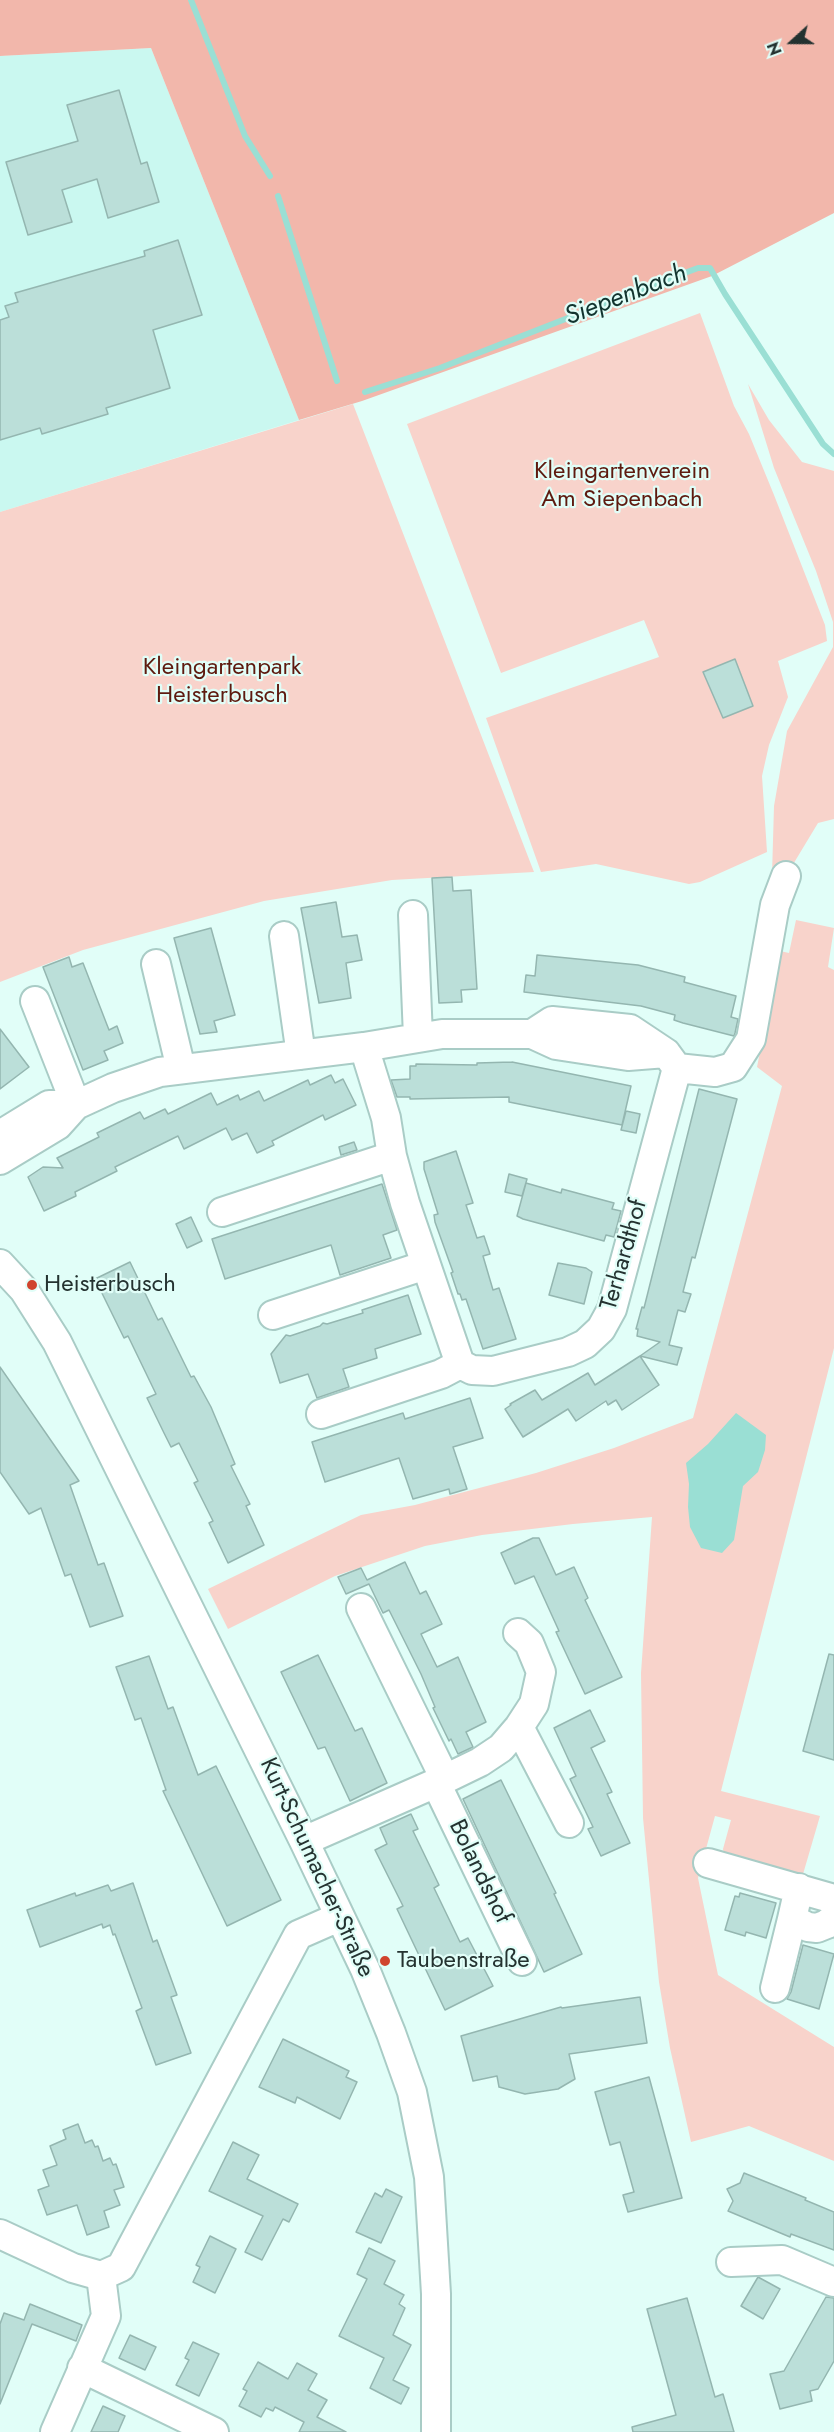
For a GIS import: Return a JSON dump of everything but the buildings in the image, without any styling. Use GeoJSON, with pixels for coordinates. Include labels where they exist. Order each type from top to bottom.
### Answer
{"type":"FeatureCollection","features":[{"type":"Feature","properties":{"kind":"street"},"geometry":{"type":"LineString","coordinates":[[0,1160],[58,1125],[76,1105],[113,1088],[160,1072],[364,1047],[418,1036],[532,1034],[556,1045],[671,1061],[715,1072],[733,1067],[743,1054],[750,1039],[775,905],[786,876]]}},
{"type":"Feature","properties":{"kind":"street"},"geometry":{"type":"LineString","coordinates":[[413,915],[418,1036]]}},
{"type":"Feature","properties":{"kind":"street"},"geometry":{"type":"LineString","coordinates":[[284,936],[301,1055]]}},
{"type":"Feature","properties":{"kind":"street"},"geometry":{"type":"LineString","coordinates":[[156,964],[181,1070]]}},
{"type":"Feature","properties":{"kind":"street"},"geometry":{"type":"LineString","coordinates":[[35,1001],[76,1105]]}},
{"type":"Feature","properties":{"kind":"street"},"geometry":{"type":"LineString","coordinates":[[321,1414],[441,1374],[460,1364],[405,1203],[392,1156],[386,1118],[364,1047]]}},
{"type":"Feature","properties":{"kind":"street","name":"Terhardthof"},"geometry":{"type":"LineString","coordinates":[[460,1364],[472,1370],[493,1371],[568,1352],[585,1344],[601,1329],[612,1309],[671,1061]]}},
{"type":"Feature","properties":{"kind":"street"},"geometry":{"type":"LineString","coordinates":[[0,1135],[49,1105],[76,1105]]}},
{"type":"Feature","properties":{"kind":"street"},"geometry":{"type":"LineString","coordinates":[[222,1212],[392,1156]]}},
{"type":"Feature","properties":{"kind":"street","name":"Kurt-Schumacher-Straße"},"geometry":{"type":"LineString","coordinates":[[0,1264],[24,1290],[57,1342],[365,1969],[412,2092],[429,2176],[436,2294],[436,2432]]}},
{"type":"Feature","properties":{"kind":"street"},"geometry":{"type":"LineString","coordinates":[[273,1315],[426,1265]]}},
{"type":"Feature","properties":{"kind":"street","name":"Kurt-Schumacher-Straße"},"geometry":{"type":"LineString","coordinates":[[0,1287],[57,1342]]}},
{"type":"Feature","properties":{"kind":"street","name":"Bolandshof"},"geometry":{"type":"LineString","coordinates":[[361,1608],[522,1960]]}},
{"type":"Feature","properties":{"kind":"street"},"geometry":{"type":"LineString","coordinates":[[304,1841],[440,1781],[480,1762],[501,1748],[519,1727],[534,1704],[541,1672],[529,1643],[518,1633]]}},
{"type":"Feature","properties":{"kind":"street"},"geometry":{"type":"LineString","coordinates":[[519,1727],[569,1823]]}},
{"type":"Feature","properties":{"kind":"street"},"geometry":{"type":"LineString","coordinates":[[708,1863],[834,1899]]}},
{"type":"Feature","properties":{"kind":"street"},"geometry":{"type":"LineString","coordinates":[[775,1988],[799,1888]]}},
{"type":"Feature","properties":{"kind":"street"},"geometry":{"type":"LineString","coordinates":[[0,2234],[73,2268],[100,2276],[121,2267],[298,1935],[339,1917]]}},
{"type":"Feature","properties":{"kind":"street"},"geometry":{"type":"LineString","coordinates":[[792,1919],[808,1927],[817,1928],[834,1918]]}},
{"type":"Feature","properties":{"kind":"street"},"geometry":{"type":"LineString","coordinates":[[731,2262],[782,2260],[834,2282]]}},
{"type":"Feature","properties":{"kind":"street"},"geometry":{"type":"LineString","coordinates":[[55,2432],[106,2316],[100,2276]]}},
{"type":"Feature","properties":{"kind":"street"},"geometry":{"type":"LineString","coordinates":[[82,2368],[214,2432]]}},
{"type":"Feature","properties":{"kind":"shaded area"},"geometry":{"type":"Polygon","coordinates":[[[0,0],[834,0],[834,213],[712,276],[362,401],[299,420],[151,48],[0,56],[0,0]]]}},
{"type":"Feature","properties":{"kind":"shaded area"},"geometry":{"type":"Polygon","coordinates":[[[151,48],[299,420],[0,512],[0,56],[151,48]]]}},
{"type":"Feature","properties":{"kind":"shaded area"},"geometry":{"type":"Polygon","coordinates":[[[736,1413],[766,1435],[765,1450],[758,1472],[743,1486],[734,1540],[722,1553],[701,1548],[690,1527],[686,1463],[708,1444],[736,1413]]]}},
{"type":"Feature","properties":{"kind":"green space","name":"Kleingartenverein Am Siepenbach"},"geometry":{"type":"Polygon","coordinates":[[[700,313],[734,406],[749,434],[825,625],[827,641],[778,661],[788,697],[769,745],[762,776],[767,852],[700,882],[689,884],[596,864],[541,872],[486,718],[659,657],[644,620],[501,673],[407,424],[700,313]]]}},
{"type":"Feature","properties":{"kind":"green space"},"geometry":{"type":"Polygon","coordinates":[[[748,384],[769,420],[802,462],[834,471],[834,819],[818,823],[786,876],[772,875],[774,806],[787,731],[833,647],[833,622],[816,571],[774,468],[748,384]]]}},
{"type":"Feature","properties":{"kind":"green space","name":"Kleingartenpark Heisterbusch"},"geometry":{"type":"Polygon","coordinates":[[[353,404],[534,872],[392,880],[264,901],[83,950],[0,982],[0,512],[353,404]]]}},
{"type":"Feature","properties":{"kind":"green space"},"geometry":{"type":"Polygon","coordinates":[[[796,920],[834,928],[828,967],[834,970],[834,1348],[721,1791],[820,1816],[801,1881],[724,1854],[723,1849],[731,1820],[715,1816],[698,1878],[718,1975],[834,2047],[834,2161],[749,2126],[691,2142],[670,2048],[659,1982],[643,1818],[641,1673],[652,1517],[482,1535],[425,1546],[335,1576],[228,1629],[208,1589],[361,1515],[415,1505],[536,1473],[614,1448],[693,1418],[782,1086],[757,1067],[780,951],[789,953],[796,920]]]}},
{"type":"Feature","properties":{"kind":"waterway","name":"Siepenbach"},"geometry":{"type":"LineString","coordinates":[[191,0],[245,136],[270,176]]}},
{"type":"Feature","properties":{"kind":"waterway","name":"Siepenbach"},"geometry":{"type":"LineString","coordinates":[[278,196],[337,381]]}},
{"type":"Feature","properties":{"kind":"waterway","name":"Siepenbach"},"geometry":{"type":"LineString","coordinates":[[365,392],[440,368],[698,268],[710,268],[823,444],[834,454]]}},
{"type":"Feature","properties":{"kind":"place","name":"Heisterbusch"},"geometry":{"type":"Point","coordinates":[32,1285]}},
{"type":"Feature","properties":{"kind":"place","name":"Taubenstraße"},"geometry":{"type":"Point","coordinates":[385,1961]}}]}
